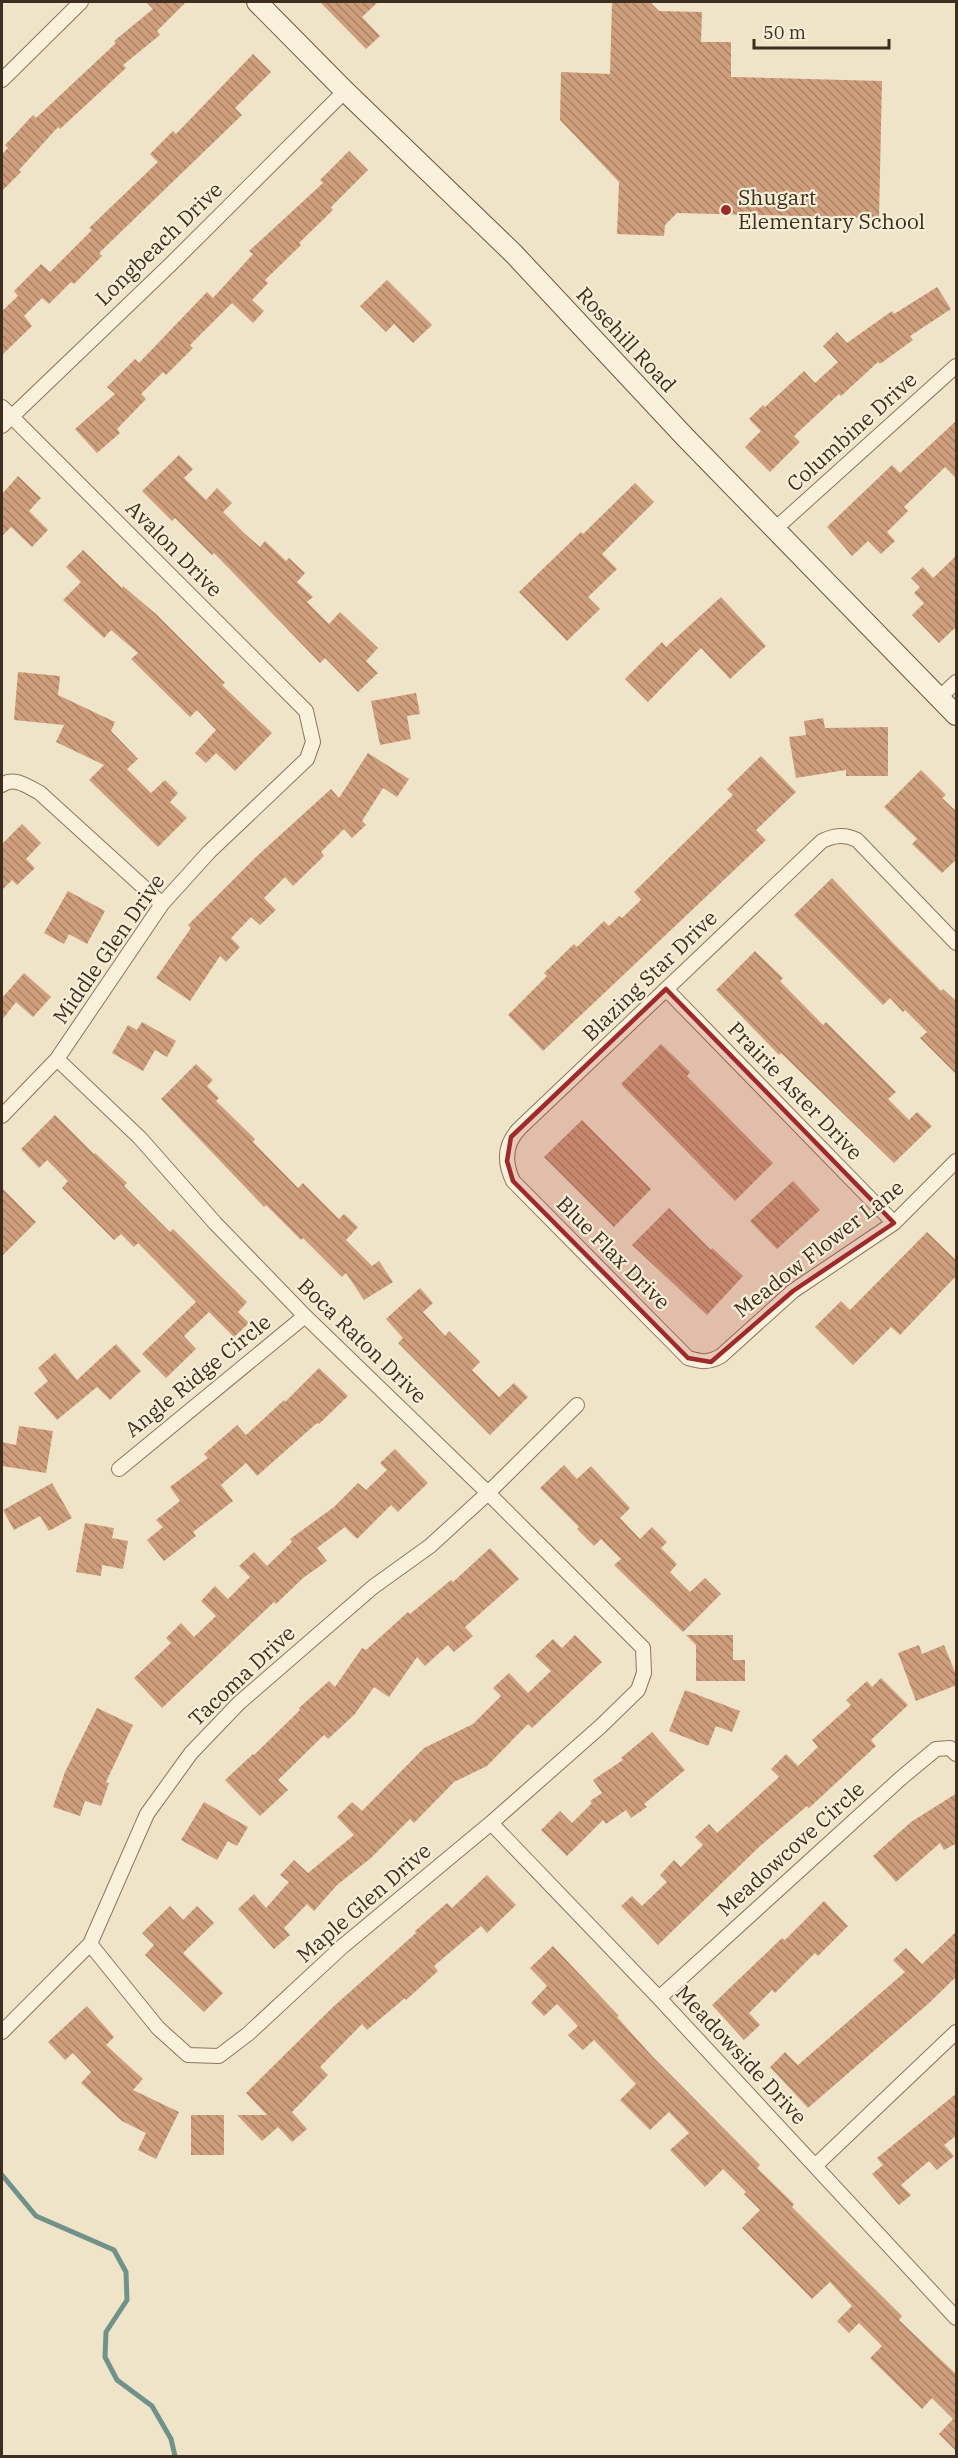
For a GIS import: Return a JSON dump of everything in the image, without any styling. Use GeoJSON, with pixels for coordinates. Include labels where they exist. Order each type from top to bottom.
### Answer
{"type":"FeatureCollection","features":[{"type":"Feature","properties":{"kind":"street"},"geometry":{"type":"LineString","coordinates":[[2,80],[81,2]]}},
{"type":"Feature","properties":{"kind":"street","name":"Rosehill Road"},"geometry":{"type":"LineString","coordinates":[[257,2],[345,91],[514,254],[685,437],[957,715]]}},
{"type":"Feature","properties":{"kind":"street","name":"Longbeach Drive"},"geometry":{"type":"LineString","coordinates":[[5,416],[170,265],[345,91]]}},
{"type":"Feature","properties":{"kind":"street","name":"Columbine Drive"},"geometry":{"type":"LineString","coordinates":[[775,529],[957,366]]}},
{"type":"Feature","properties":{"kind":"street","name":"Avalon Drive"},"geometry":{"type":"LineString","coordinates":[[5,416],[306,711],[310,726]]}},
{"type":"Feature","properties":{"kind":"street"},"geometry":{"type":"LineString","coordinates":[[940,698],[957,682]]}},
{"type":"Feature","properties":{"kind":"street","name":"Middle Glen Drive"},"geometry":{"type":"LineString","coordinates":[[2,1116],[57,1059],[162,904],[209,852],[307,759],[313,742],[310,726]]}},
{"type":"Feature","properties":{"kind":"street"},"geometry":{"type":"LineString","coordinates":[[2,785],[5,782],[16,781],[40,793],[162,904]]}},
{"type":"Feature","properties":{"kind":"street","name":"Blazing Star Drive"},"geometry":{"type":"LineString","coordinates":[[507,1161],[507,1148],[511,1137],[822,841],[839,836],[848,836],[857,840],[957,943]]}},
{"type":"Feature","properties":{"kind":"street","name":"Prairie Aster Drive"},"geometry":{"type":"LineString","coordinates":[[666,989],[894,1223]]}},
{"type":"Feature","properties":{"kind":"street","name":"Boca Raton Drive"},"geometry":{"type":"LineString","coordinates":[[57,1059],[140,1138],[215,1222],[305,1316],[488,1493],[643,1648]]}},
{"type":"Feature","properties":{"kind":"street","name":"Blue Flax Drive"},"geometry":{"type":"LineString","coordinates":[[507,1161],[513,1181],[688,1358],[703,1363]]}},
{"type":"Feature","properties":{"kind":"street","name":"Meadow Flower Lane"},"geometry":{"type":"LineString","coordinates":[[703,1363],[711,1362],[721,1356],[793,1292],[894,1223],[957,1161]]}},
{"type":"Feature","properties":{"kind":"street","name":"Angle Ridge Circle"},"geometry":{"type":"LineString","coordinates":[[119,1469],[305,1316]]}},
{"type":"Feature","properties":{"kind":"street","name":"Tacoma Drive"},"geometry":{"type":"LineString","coordinates":[[2,2032],[90,1944],[147,1814],[191,1753],[239,1703],[373,1587],[430,1546],[488,1493],[577,1405]]}},
{"type":"Feature","properties":{"kind":"street","name":"Maple Glen Drive"},"geometry":{"type":"LineString","coordinates":[[90,1944],[158,2028],[188,2055],[219,2056],[248,2034],[343,1946],[601,1726],[638,1690],[644,1673],[643,1648]]}},
{"type":"Feature","properties":{"kind":"street","name":"Meadowcove Circle"},"geometry":{"type":"LineString","coordinates":[[659,1998],[936,1749],[950,1748],[957,1754]]}},
{"type":"Feature","properties":{"kind":"street","name":"Meadowside Drive"},"geometry":{"type":"LineString","coordinates":[[491,1822],[816,2165],[957,2318]]}},
{"type":"Feature","properties":{"kind":"street"},"geometry":{"type":"LineString","coordinates":[[816,2165],[957,2032]]}},
{"type":"Feature","properties":{"kind":"highlighted area"},"geometry":{"type":"Polygon","coordinates":[[[666,989],[894,1223],[793,1291],[711,1362],[688,1358],[513,1181],[507,1161],[511,1137],[666,989]]]}},
{"type":"Feature","properties":{"kind":"building"},"geometry":{"type":"Polygon","coordinates":[[[146,2],[186,2],[157,31],[160,35],[123,65],[126,68],[60,129],[58,127],[2,191],[2,154],[8,148],[5,145],[33,115],[36,118],[116,43],[114,41],[153,9],[146,2]]]}},
{"type":"Feature","properties":{"kind":"building"},"geometry":{"type":"Polygon","coordinates":[[[320,2],[378,2],[362,17],[380,36],[366,49],[320,2]]]}},
{"type":"Feature","properties":{"kind":"building"},"geometry":{"type":"Polygon","coordinates":[[[612,2],[650,2],[659,11],[702,12],[701,42],[731,42],[731,77],[882,81],[879,218],[677,213],[665,225],[664,236],[617,234],[619,182],[560,120],[561,72],[610,74],[612,2]]]}},
{"type":"Feature","properties":{"kind":"building"},"geometry":{"type":"Polygon","coordinates":[[[253,54],[271,72],[235,108],[242,115],[99,253],[102,256],[74,284],[71,282],[49,304],[42,298],[24,316],[32,326],[2,355],[2,311],[18,296],[14,291],[41,264],[50,272],[92,230],[89,228],[158,162],[150,154],[173,131],[176,134],[253,54]]]}},
{"type":"Feature","properties":{"kind":"building"},"geometry":{"type":"Polygon","coordinates":[[[349,151],[368,170],[331,207],[333,210],[299,243],[301,245],[265,280],[268,283],[252,300],[264,311],[253,323],[232,303],[190,345],[193,348],[166,375],[163,372],[141,394],[146,399],[117,429],[120,433],[97,453],[75,429],[115,394],[107,387],[135,359],[139,363],[207,292],[213,298],[253,254],[249,251],[323,183],[320,180],[349,151]]]}},
{"type":"Feature","properties":{"kind":"building"},"geometry":{"type":"Polygon","coordinates":[[[387,280],[432,325],[413,343],[394,324],[386,332],[360,306],[387,280]]]}},
{"type":"Feature","properties":{"kind":"building"},"geometry":{"type":"Polygon","coordinates":[[[937,287],[951,309],[910,336],[913,340],[880,364],[878,362],[841,396],[839,394],[794,436],[800,442],[770,472],[745,447],[761,431],[749,419],[763,405],[765,407],[804,371],[815,383],[838,362],[823,346],[837,332],[847,343],[892,311],[894,314],[937,287]]]}},
{"type":"Feature","properties":{"kind":"building"},"geometry":{"type":"Polygon","coordinates":[[[957,420],[957,479],[945,467],[904,507],[908,511],[887,532],[895,541],[881,554],[868,541],[852,556],[827,527],[892,465],[900,473],[957,420]]]}},
{"type":"Feature","properties":{"kind":"building"},"geometry":{"type":"Polygon","coordinates":[[[179,455],[193,469],[184,478],[206,500],[217,488],[232,503],[223,512],[244,533],[260,547],[265,541],[286,561],[289,558],[305,573],[297,582],[313,597],[307,602],[329,624],[340,612],[378,648],[366,661],[378,673],[358,692],[325,658],[320,663],[214,553],[212,555],[175,518],[172,521],[142,491],[179,455]]]}},
{"type":"Feature","properties":{"kind":"building"},"geometry":{"type":"Polygon","coordinates":[[[18,476],[41,498],[29,511],[48,530],[32,547],[11,527],[2,536],[2,494],[18,476]]]}},
{"type":"Feature","properties":{"kind":"building"},"geometry":{"type":"Polygon","coordinates":[[[635,483],[654,502],[602,554],[617,569],[588,597],[600,609],[567,641],[519,592],[635,483]]]}},
{"type":"Feature","properties":{"kind":"building"},"geometry":{"type":"Polygon","coordinates":[[[83,550],[122,588],[123,586],[156,614],[225,683],[222,685],[272,733],[235,771],[216,753],[206,763],[195,753],[216,730],[197,710],[190,717],[131,659],[138,653],[111,630],[104,638],[63,600],[81,582],[66,567],[83,550]]]}},
{"type":"Feature","properties":{"kind":"building"},"geometry":{"type":"Polygon","coordinates":[[[957,555],[957,626],[939,643],[912,615],[924,603],[914,593],[920,587],[911,578],[923,567],[933,578],[957,555]]]}},
{"type":"Feature","properties":{"kind":"building"},"geometry":{"type":"Polygon","coordinates":[[[721,597],[766,646],[730,679],[701,648],[648,702],[625,679],[662,642],[666,647],[721,597]]]}},
{"type":"Feature","properties":{"kind":"building"},"geometry":{"type":"Polygon","coordinates":[[[18,672],[60,676],[58,695],[115,722],[111,731],[138,759],[127,769],[151,793],[165,780],[178,793],[170,802],[187,818],[158,847],[89,780],[104,765],[56,742],[64,725],[14,720],[18,672]]]}},
{"type":"Feature","properties":{"kind":"building"},"geometry":{"type":"Polygon","coordinates":[[[416,693],[420,714],[407,716],[411,739],[380,745],[371,701],[416,693]]]}},
{"type":"Feature","properties":{"kind":"building"},"geometry":{"type":"Polygon","coordinates":[[[823,718],[825,728],[888,727],[888,776],[846,776],[846,770],[796,778],[789,737],[806,735],[804,721],[823,718]]]}},
{"type":"Feature","properties":{"kind":"building"},"geometry":{"type":"Polygon","coordinates":[[[368,753],[409,779],[397,797],[383,788],[362,821],[366,825],[352,838],[344,829],[321,852],[324,856],[293,886],[285,877],[264,898],[276,910],[260,925],[251,917],[231,938],[240,947],[226,962],[220,956],[190,1001],[156,978],[191,928],[188,925],[256,857],[331,789],[339,798],[368,753]]]}},
{"type":"Feature","properties":{"kind":"building"},"geometry":{"type":"Polygon","coordinates":[[[761,756],[796,792],[756,830],[766,840],[543,1051],[508,1015],[547,976],[544,973],[574,944],[577,947],[604,921],[609,926],[619,916],[622,918],[641,900],[634,892],[733,795],[727,789],[761,756]]]}},
{"type":"Feature","properties":{"kind":"building"},"geometry":{"type":"Polygon","coordinates":[[[921,770],[946,795],[942,798],[957,812],[957,859],[942,873],[912,844],[917,839],[884,807],[921,770]]]}},
{"type":"Feature","properties":{"kind":"building"},"geometry":{"type":"Polygon","coordinates":[[[22,824],[41,843],[26,859],[35,868],[17,885],[12,880],[2,890],[2,844],[22,824]]]}},
{"type":"Feature","properties":{"kind":"building"},"geometry":{"type":"Polygon","coordinates":[[[832,878],[941,991],[943,989],[957,1002],[957,1075],[920,1038],[927,1032],[905,1010],[903,1012],[890,998],[883,1005],[794,915],[832,878]]]}},
{"type":"Feature","properties":{"kind":"building"},"geometry":{"type":"Polygon","coordinates":[[[68,891],[105,911],[87,944],[69,934],[64,944],[44,933],[68,891]]]}},
{"type":"Feature","properties":{"kind":"building"},"geometry":{"type":"Polygon","coordinates":[[[755,951],[783,978],[780,981],[823,1025],[826,1022],[896,1092],[888,1099],[909,1120],[917,1112],[932,1126],[894,1163],[781,1053],[779,1055],[716,990],[755,951]]]}},
{"type":"Feature","properties":{"kind":"building"},"geometry":{"type":"Polygon","coordinates":[[[24,973],[51,997],[33,1017],[16,1002],[2,1020],[2,998],[24,973]]]}},
{"type":"Feature","properties":{"kind":"building"},"geometry":{"type":"Polygon","coordinates":[[[142,1022],[176,1041],[167,1057],[155,1050],[143,1071],[112,1053],[128,1025],[137,1030],[142,1022]]]}},
{"type":"Feature","properties":{"kind":"building"},"geometry":{"type":"Polygon","coordinates":[[[661,1044],[690,1072],[687,1076],[773,1163],[735,1201],[621,1084],[661,1044]]]}},
{"type":"Feature","properties":{"kind":"building"},"geometry":{"type":"Polygon","coordinates":[[[196,1064],[213,1080],[207,1086],[219,1098],[216,1101],[255,1139],[253,1142],[298,1188],[303,1183],[339,1219],[344,1214],[358,1227],[346,1240],[372,1266],[379,1261],[393,1282],[364,1300],[346,1273],[342,1277],[303,1238],[301,1240],[266,1205],[264,1207],[161,1099],[196,1064]]]}},
{"type":"Feature","properties":{"kind":"building"},"geometry":{"type":"Polygon","coordinates":[[[55,1115],[127,1183],[124,1186],[170,1232],[173,1229],[247,1302],[238,1312],[249,1323],[234,1337],[209,1312],[184,1336],[196,1349],[166,1378],[142,1354],[196,1302],[138,1243],[134,1247],[121,1234],[114,1240],[62,1188],[68,1181],[47,1160],[39,1168],[21,1149],[55,1115]]]}},
{"type":"Feature","properties":{"kind":"building"},"geometry":{"type":"Polygon","coordinates":[[[582,1120],[651,1189],[614,1227],[544,1157],[582,1120]]]}},
{"type":"Feature","properties":{"kind":"building"},"geometry":{"type":"Polygon","coordinates":[[[793,1181],[820,1210],[777,1249],[750,1221],[793,1181]]]}},
{"type":"Feature","properties":{"kind":"building"},"geometry":{"type":"Polygon","coordinates":[[[2,1188],[36,1222],[2,1256],[2,1188]]]}},
{"type":"Feature","properties":{"kind":"building"},"geometry":{"type":"Polygon","coordinates":[[[669,1208],[711,1250],[712,1248],[743,1276],[707,1315],[632,1245],[669,1208]]]}},
{"type":"Feature","properties":{"kind":"building"},"geometry":{"type":"Polygon","coordinates":[[[927,1232],[957,1261],[957,1275],[900,1335],[891,1327],[853,1365],[815,1327],[841,1301],[850,1310],[927,1232]]]}},
{"type":"Feature","properties":{"kind":"building"},"geometry":{"type":"Polygon","coordinates":[[[420,1288],[433,1303],[423,1312],[445,1336],[449,1331],[480,1362],[472,1370],[499,1397],[514,1383],[528,1397],[490,1435],[398,1343],[403,1338],[386,1319],[420,1288]]]}},
{"type":"Feature","properties":{"kind":"building"},"geometry":{"type":"Polygon","coordinates":[[[116,1344],[141,1371],[110,1400],[97,1387],[57,1420],[34,1393],[48,1381],[38,1368],[55,1353],[77,1380],[116,1344]]]}},
{"type":"Feature","properties":{"kind":"building"},"geometry":{"type":"Polygon","coordinates":[[[319,1368],[348,1396],[319,1424],[317,1423],[257,1476],[246,1463],[221,1485],[233,1501],[193,1532],[196,1536],[164,1561],[147,1540],[163,1527],[156,1520],[180,1501],[170,1487],[208,1458],[204,1454],[237,1425],[246,1435],[284,1400],[285,1402],[319,1368]]]}},
{"type":"Feature","properties":{"kind":"building"},"geometry":{"type":"Polygon","coordinates":[[[19,1426],[53,1431],[46,1473],[2,1466],[2,1442],[16,1445],[19,1426]]]}},
{"type":"Feature","properties":{"kind":"building"},"geometry":{"type":"Polygon","coordinates":[[[395,1449],[428,1483],[398,1512],[391,1505],[357,1539],[345,1527],[317,1548],[327,1561],[303,1578],[276,1604],[274,1602],[162,1708],[134,1678],[171,1643],[166,1638],[181,1623],[194,1637],[216,1616],[201,1601],[215,1586],[228,1599],[250,1577],[239,1566],[254,1552],[267,1566],[292,1542],[290,1539],[334,1507],[358,1483],[366,1490],[387,1470],[380,1463],[395,1449]]]}},
{"type":"Feature","properties":{"kind":"building"},"geometry":{"type":"Polygon","coordinates":[[[564,1465],[577,1479],[591,1466],[630,1508],[620,1518],[640,1539],[652,1527],[667,1542],[661,1548],[677,1564],[670,1572],[690,1592],[705,1578],[721,1594],[683,1632],[614,1565],[621,1559],[601,1539],[594,1546],[577,1529],[579,1527],[540,1488],[564,1465]]]}},
{"type":"Feature","properties":{"kind":"building"},"geometry":{"type":"Polygon","coordinates":[[[52,1483],[72,1518],[49,1531],[40,1516],[14,1530],[3,1510],[52,1483]]]}},
{"type":"Feature","properties":{"kind":"building"},"geometry":{"type":"Polygon","coordinates":[[[85,1523],[114,1528],[112,1538],[128,1541],[123,1569],[102,1565],[101,1576],[76,1572],[85,1523]]]}},
{"type":"Feature","properties":{"kind":"building"},"geometry":{"type":"Polygon","coordinates":[[[490,1548],[519,1579],[465,1627],[473,1636],[454,1652],[448,1645],[425,1666],[417,1657],[389,1697],[374,1687],[355,1714],[328,1739],[324,1735],[278,1780],[288,1790],[260,1816],[225,1780],[254,1755],[300,1710],[299,1708],[329,1681],[335,1687],[362,1648],[366,1650],[408,1612],[410,1614],[451,1580],[453,1582],[490,1548]]]}},
{"type":"Feature","properties":{"kind":"building"},"geometry":{"type":"Polygon","coordinates":[[[575,1635],[602,1662],[532,1728],[528,1724],[487,1766],[454,1782],[414,1823],[410,1819],[371,1858],[337,1885],[314,1911],[307,1904],[284,1928],[290,1935],[274,1949],[238,1909],[254,1894],[266,1908],[289,1882],[280,1875],[294,1860],[308,1873],[354,1835],[337,1817],[352,1802],[362,1811],[424,1748],[473,1724],[501,1696],[493,1688],[509,1673],[528,1693],[551,1671],[535,1656],[553,1639],[562,1648],[575,1635]]]}},
{"type":"Feature","properties":{"kind":"building"},"geometry":{"type":"Polygon","coordinates":[[[686,1635],[733,1635],[733,1660],[745,1660],[745,1681],[696,1681],[696,1645],[686,1635]]]}},
{"type":"Feature","properties":{"kind":"building"},"geometry":{"type":"Polygon","coordinates":[[[919,1645],[922,1654],[944,1645],[957,1677],[957,1685],[916,1701],[898,1653],[919,1645]]]}},
{"type":"Feature","properties":{"kind":"building"},"geometry":{"type":"Polygon","coordinates":[[[881,1678],[908,1705],[871,1740],[876,1746],[809,1808],[807,1806],[759,1847],[658,1945],[621,1906],[632,1896],[642,1906],[667,1882],[660,1875],[674,1860],[681,1867],[703,1845],[695,1837],[709,1824],[717,1833],[779,1777],[771,1769],[786,1754],[798,1766],[818,1747],[812,1740],[851,1705],[846,1700],[867,1681],[872,1687],[881,1678]]]}},
{"type":"Feature","properties":{"kind":"building"},"geometry":{"type":"Polygon","coordinates":[[[685,1690],[740,1711],[732,1732],[716,1726],[708,1746],[669,1731],[685,1690]]]}},
{"type":"Feature","properties":{"kind":"building"},"geometry":{"type":"Polygon","coordinates":[[[97,1708],[133,1725],[106,1782],[109,1783],[101,1806],[85,1801],[80,1816],[53,1807],[65,1772],[97,1708]]]}},
{"type":"Feature","properties":{"kind":"building"},"geometry":{"type":"Polygon","coordinates":[[[652,1732],[685,1770],[644,1804],[647,1807],[631,1818],[626,1810],[606,1824],[603,1820],[567,1856],[541,1830],[560,1811],[572,1823],[592,1803],[590,1801],[602,1793],[593,1780],[623,1760],[621,1758],[652,1732]]]}},
{"type":"Feature","properties":{"kind":"building"},"geometry":{"type":"Polygon","coordinates":[[[957,1793],[957,1843],[944,1850],[940,1843],[896,1882],[873,1856],[911,1822],[957,1793]]]}},
{"type":"Feature","properties":{"kind":"building"},"geometry":{"type":"Polygon","coordinates":[[[204,1802],[248,1827],[237,1846],[228,1841],[217,1860],[181,1840],[204,1802]]]}},
{"type":"Feature","properties":{"kind":"building"},"geometry":{"type":"Polygon","coordinates":[[[487,1875],[516,1905],[487,1933],[481,1926],[434,1966],[438,1971],[406,2000],[405,1998],[367,2030],[362,2024],[320,2067],[328,2075],[292,2112],[307,2129],[292,2142],[278,2127],[262,2141],[237,2115],[267,2115],[246,2093],[333,2007],[416,1933],[415,1931],[447,1903],[452,1908],[487,1875]]]}},
{"type":"Feature","properties":{"kind":"building"},"geometry":{"type":"Polygon","coordinates":[[[824,1901],[848,1926],[818,1956],[815,1953],[775,1993],[772,1990],[749,2013],[760,2025],[744,2040],[712,2005],[782,1938],[785,1940],[824,1901]]]}},
{"type":"Feature","properties":{"kind":"building"},"geometry":{"type":"Polygon","coordinates":[[[170,1906],[183,1920],[197,1906],[214,1923],[183,1953],[223,1993],[204,2012],[145,1955],[154,1945],[142,1933],[170,1906]]]}},
{"type":"Feature","properties":{"kind":"building"},"geometry":{"type":"Polygon","coordinates":[[[957,1931],[957,1976],[808,2108],[770,2067],[785,2052],[798,2065],[905,1972],[893,1960],[906,1948],[922,1964],[957,1931]]]}},
{"type":"Feature","properties":{"kind":"building"},"geometry":{"type":"Polygon","coordinates":[[[553,1946],[619,2016],[617,2017],[652,2056],[760,2165],[757,2168],[794,2204],[792,2207],[902,2316],[899,2320],[957,2375],[957,2452],[939,2434],[953,2419],[932,2398],[922,2409],[870,2358],[882,2346],[859,2323],[849,2333],[837,2321],[852,2306],[830,2282],[812,2299],[742,2228],[760,2210],[744,2194],[746,2192],[723,2169],[705,2187],[670,2150],[689,2133],[669,2112],[650,2130],[620,2100],[636,2084],[594,2040],[583,2050],[568,2035],[578,2026],[557,2004],[544,2016],[531,2003],[547,1986],[530,1968],[553,1946]]]}},
{"type":"Feature","properties":{"kind":"building"},"geometry":{"type":"Polygon","coordinates":[[[87,2006],[114,2037],[106,2045],[143,2079],[133,2090],[179,2112],[156,2159],[138,2150],[146,2133],[122,2121],[81,2083],[91,2072],[73,2053],[65,2060],[48,2042],[87,2006]]]}},
{"type":"Feature","properties":{"kind":"building"},"geometry":{"type":"Polygon","coordinates":[[[957,2093],[957,2135],[944,2145],[954,2156],[937,2170],[929,2161],[901,2185],[911,2195],[899,2205],[872,2174],[883,2165],[877,2158],[957,2093]]]}},
{"type":"Feature","properties":{"kind":"building"},"geometry":{"type":"Polygon","coordinates":[[[191,2115],[224,2115],[224,2155],[191,2155],[191,2115]]]}},
{"type":"Feature","properties":{"kind":"waterway"},"geometry":{"type":"LineString","coordinates":[[2,2175],[36,2216],[114,2250],[126,2272],[127,2300],[106,2332],[105,2357],[117,2380],[152,2406],[171,2439],[175,2456]]}},
{"type":"Feature","properties":{"kind":"place","name":"Shugart Elementary School"},"geometry":{"type":"Point","coordinates":[726,210]}}]}
